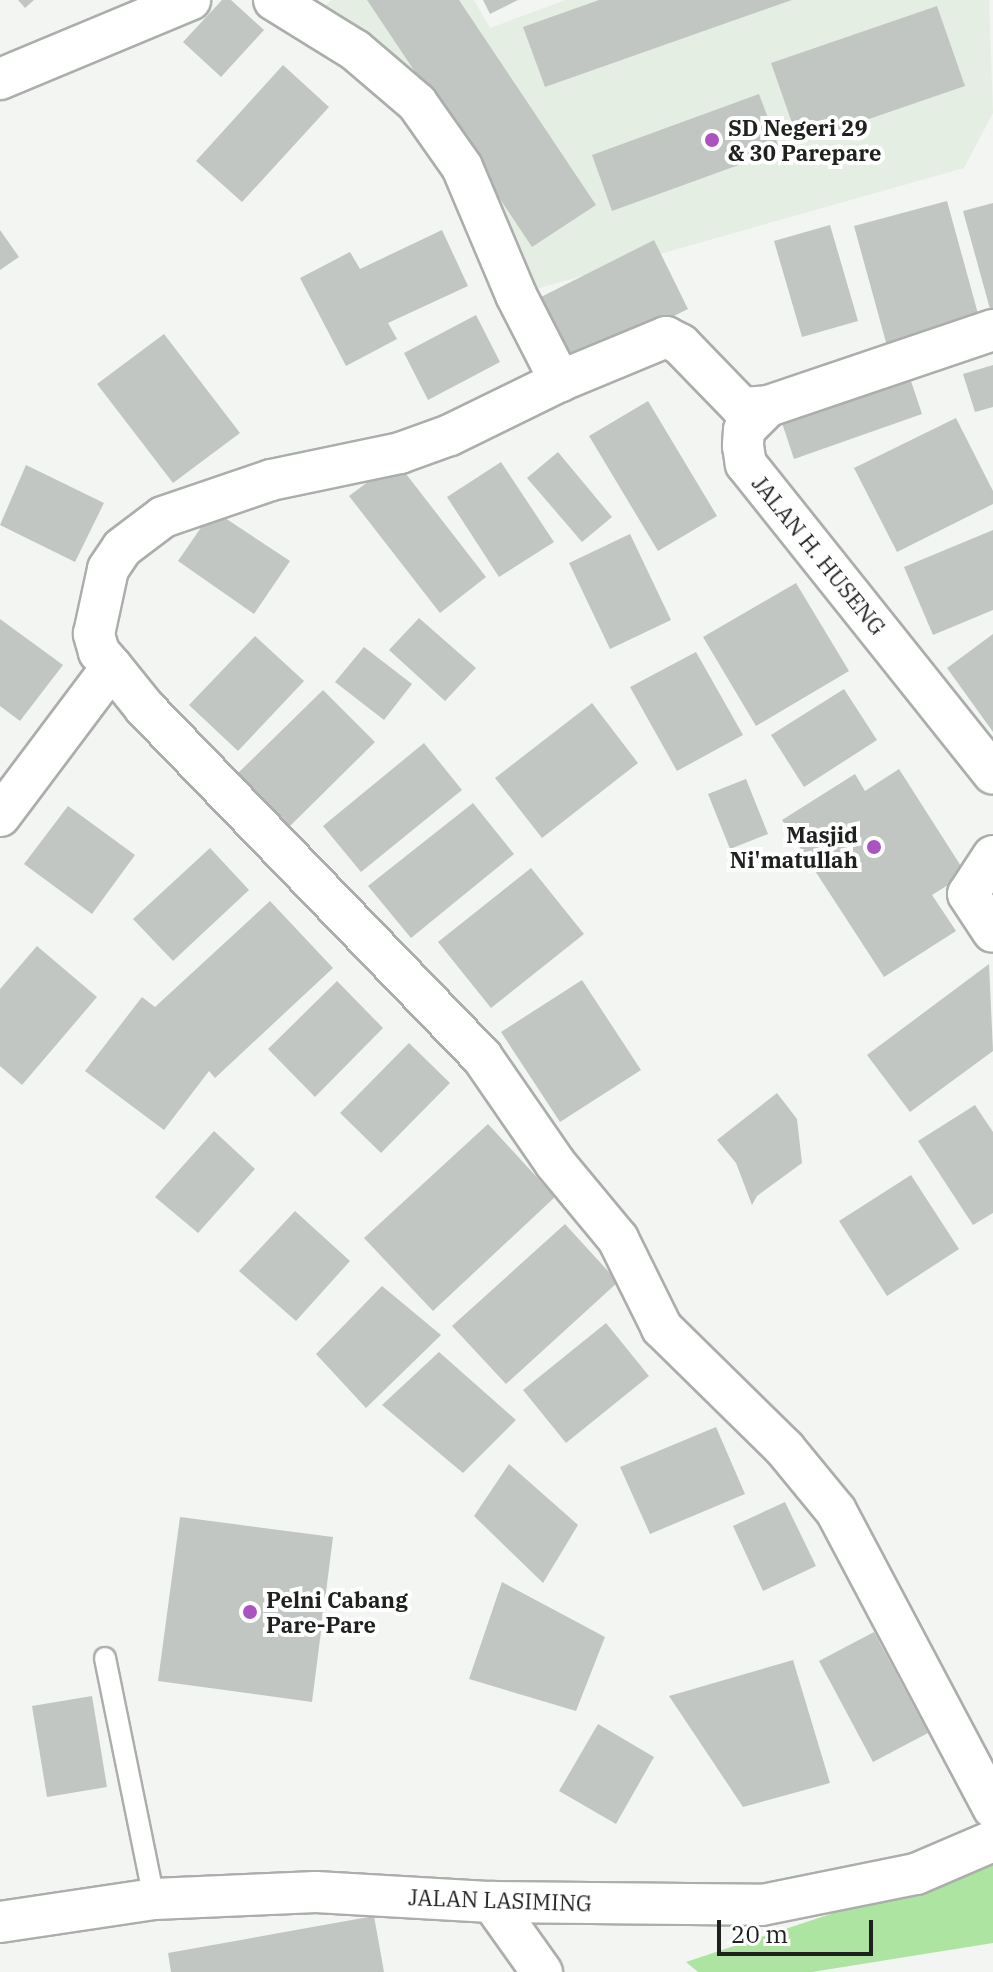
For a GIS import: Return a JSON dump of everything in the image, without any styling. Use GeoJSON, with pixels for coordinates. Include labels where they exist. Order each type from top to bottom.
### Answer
{"type":"FeatureCollection","features":[{"type":"Feature","properties":{"kind":"street"},"geometry":{"type":"LineString","coordinates":[[0,79],[190,0]]}},
{"type":"Feature","properties":{"kind":"street"},"geometry":{"type":"LineString","coordinates":[[274,0],[355,50],[417,103],[462,167],[516,295],[560,381]]}},
{"type":"Feature","properties":{"kind":"street"},"geometry":{"type":"LineString","coordinates":[[993,330],[768,406],[742,408],[680,344],[666,337],[560,381],[450,435],[400,453],[271,480],[185,505],[163,517],[122,548],[108,569],[94,634],[99,652],[145,708],[482,1057],[555,1163],[618,1239],[662,1328],[785,1449],[836,1511],[993,1808]]}},
{"type":"Feature","properties":{"kind":"street","name":"JALAN H. HUSENG"},"geometry":{"type":"LineString","coordinates":[[768,406],[744,430],[746,464],[993,773]]}},
{"type":"Feature","properties":{"kind":"street"},"geometry":{"type":"LineString","coordinates":[[0,816],[112,667]]}},
{"type":"Feature","properties":{"kind":"street"},"geometry":{"type":"LineString","coordinates":[[993,856],[968,894],[993,932]]}},
{"type":"Feature","properties":{"kind":"street","name":"JALAN LASIMING"},"geometry":{"type":"LineString","coordinates":[[0,1922],[154,1899],[316,1892],[492,1902],[762,1905],[916,1874],[993,1841]]}},
{"type":"Feature","properties":{"kind":"street"},"geometry":{"type":"LineString","coordinates":[[492,1902],[542,1972]]}},
{"type":"Feature","properties":{"kind":"lane"},"geometry":{"type":"LineString","coordinates":[[105,1658],[154,1899]]}},
{"type":"Feature","properties":{"kind":"shaded area","name":"SD Negeri 29 & 30 Parepare"},"geometry":{"type":"Polygon","coordinates":[[[332,0],[474,0],[490,28],[566,0],[989,0],[993,113],[964,168],[536,289],[409,82],[319,10],[332,0]]]}},
{"type":"Feature","properties":{"kind":"green space"},"geometry":{"type":"Polygon","coordinates":[[[993,1860],[993,1943],[812,1972],[698,1972],[686,1962],[993,1860]]]}},
{"type":"Feature","properties":{"kind":"building"},"geometry":{"type":"Polygon","coordinates":[[[18,0],[34,0],[25,8],[18,0]]]}},
{"type":"Feature","properties":{"kind":"building"},"geometry":{"type":"Polygon","coordinates":[[[222,0],[231,0],[264,30],[221,77],[183,42],[222,0]]]}},
{"type":"Feature","properties":{"kind":"building"},"geometry":{"type":"Polygon","coordinates":[[[367,0],[459,0],[596,205],[532,247],[367,0]]]}},
{"type":"Feature","properties":{"kind":"building"},"geometry":{"type":"Polygon","coordinates":[[[483,0],[518,0],[490,14],[483,0]]]}},
{"type":"Feature","properties":{"kind":"building"},"geometry":{"type":"Polygon","coordinates":[[[599,0],[792,0],[545,87],[523,27],[599,0]]]}},
{"type":"Feature","properties":{"kind":"building"},"geometry":{"type":"Polygon","coordinates":[[[937,6],[965,86],[799,143],[771,63],[937,6]]]}},
{"type":"Feature","properties":{"kind":"building"},"geometry":{"type":"Polygon","coordinates":[[[283,65],[329,107],[242,202],[196,161],[283,65]]]}},
{"type":"Feature","properties":{"kind":"building"},"geometry":{"type":"Polygon","coordinates":[[[759,94],[780,150],[612,211],[592,155],[759,94]]]}},
{"type":"Feature","properties":{"kind":"building"},"geometry":{"type":"Polygon","coordinates":[[[947,201],[980,321],[887,346],[854,226],[947,201]]]}},
{"type":"Feature","properties":{"kind":"building"},"geometry":{"type":"Polygon","coordinates":[[[993,203],[993,309],[990,309],[963,211],[993,203]]]}},
{"type":"Feature","properties":{"kind":"building"},"geometry":{"type":"Polygon","coordinates":[[[830,225],[858,321],[802,337],[774,241],[830,225]]]}},
{"type":"Feature","properties":{"kind":"building"},"geometry":{"type":"Polygon","coordinates":[[[0,230],[19,257],[0,270],[0,230]]]}},
{"type":"Feature","properties":{"kind":"building"},"geometry":{"type":"Polygon","coordinates":[[[442,230],[468,286],[388,323],[397,339],[346,366],[300,278],[350,252],[360,269],[442,230]]]}},
{"type":"Feature","properties":{"kind":"building"},"geometry":{"type":"Polygon","coordinates":[[[654,240],[688,309],[574,366],[539,298],[654,240]]]}},
{"type":"Feature","properties":{"kind":"building"},"geometry":{"type":"Polygon","coordinates":[[[476,315],[500,362],[428,400],[404,353],[476,315]]]}},
{"type":"Feature","properties":{"kind":"building"},"geometry":{"type":"Polygon","coordinates":[[[164,334],[240,433],[173,483],[97,384],[164,334]]]}},
{"type":"Feature","properties":{"kind":"building"},"geometry":{"type":"Polygon","coordinates":[[[993,365],[993,407],[975,412],[963,374],[993,365]]]}},
{"type":"Feature","properties":{"kind":"building"},"geometry":{"type":"Polygon","coordinates":[[[909,375],[922,414],[794,459],[781,420],[909,375]]]}},
{"type":"Feature","properties":{"kind":"building"},"geometry":{"type":"Polygon","coordinates":[[[648,401],[717,516],[658,551],[589,436],[648,401]]]}},
{"type":"Feature","properties":{"kind":"building"},"geometry":{"type":"Polygon","coordinates":[[[956,418],[993,491],[993,504],[897,552],[854,468],[956,418]]]}},
{"type":"Feature","properties":{"kind":"building"},"geometry":{"type":"Polygon","coordinates":[[[558,452],[612,517],[582,542],[527,478],[558,452]]]}},
{"type":"Feature","properties":{"kind":"building"},"geometry":{"type":"Polygon","coordinates":[[[396,461],[486,577],[440,613],[349,496],[396,461]]]}},
{"type":"Feature","properties":{"kind":"building"},"geometry":{"type":"Polygon","coordinates":[[[501,462],[554,542],[499,577],[447,497],[501,462]]]}},
{"type":"Feature","properties":{"kind":"building"},"geometry":{"type":"Polygon","coordinates":[[[26,465],[104,503],[75,562],[0,525],[26,465]]]}},
{"type":"Feature","properties":{"kind":"building"},"geometry":{"type":"Polygon","coordinates":[[[213,510],[290,561],[254,614],[178,561],[213,510]]]}},
{"type":"Feature","properties":{"kind":"building"},"geometry":{"type":"Polygon","coordinates":[[[993,530],[993,610],[933,635],[904,567],[993,530]]]}},
{"type":"Feature","properties":{"kind":"building"},"geometry":{"type":"Polygon","coordinates":[[[630,534],[671,620],[610,649],[569,563],[630,534]]]}},
{"type":"Feature","properties":{"kind":"building"},"geometry":{"type":"Polygon","coordinates":[[[796,583],[849,671],[756,726],[703,637],[796,583]]]}},
{"type":"Feature","properties":{"kind":"building"},"geometry":{"type":"Polygon","coordinates":[[[419,618],[476,668],[445,701],[389,650],[419,618]]]}},
{"type":"Feature","properties":{"kind":"building"},"geometry":{"type":"Polygon","coordinates":[[[0,619],[63,665],[20,721],[0,706],[0,619]]]}},
{"type":"Feature","properties":{"kind":"building"},"geometry":{"type":"Polygon","coordinates":[[[993,634],[993,732],[947,668],[993,634]]]}},
{"type":"Feature","properties":{"kind":"building"},"geometry":{"type":"Polygon","coordinates":[[[255,636],[304,681],[238,751],[189,705],[255,636]]]}},
{"type":"Feature","properties":{"kind":"building"},"geometry":{"type":"Polygon","coordinates":[[[364,647],[412,684],[384,720],[335,682],[364,647]]]}},
{"type":"Feature","properties":{"kind":"building"},"geometry":{"type":"Polygon","coordinates":[[[696,652],[743,735],[677,771],[630,687],[696,652]]]}},
{"type":"Feature","properties":{"kind":"building"},"geometry":{"type":"Polygon","coordinates":[[[844,689],[877,740],[804,787],[771,735],[844,689]]]}},
{"type":"Feature","properties":{"kind":"building"},"geometry":{"type":"Polygon","coordinates":[[[323,690],[375,742],[287,829],[235,776],[323,690]]]}},
{"type":"Feature","properties":{"kind":"building"},"geometry":{"type":"Polygon","coordinates":[[[592,703],[638,763],[542,838],[495,778],[592,703]]]}},
{"type":"Feature","properties":{"kind":"building"},"geometry":{"type":"Polygon","coordinates":[[[424,743],[462,790],[361,872],[323,826],[424,743]]]}},
{"type":"Feature","properties":{"kind":"building","name":"Masjid Ni'matullah"},"geometry":{"type":"Polygon","coordinates":[[[899,769],[966,874],[932,895],[956,931],[884,977],[782,820],[855,774],[865,791],[899,769]]]}},
{"type":"Feature","properties":{"kind":"building"},"geometry":{"type":"Polygon","coordinates":[[[746,779],[768,834],[730,849],[708,794],[746,779]]]}},
{"type":"Feature","properties":{"kind":"building"},"geometry":{"type":"Polygon","coordinates":[[[473,803],[514,854],[411,938],[368,886],[473,803]]]}},
{"type":"Feature","properties":{"kind":"building"},"geometry":{"type":"Polygon","coordinates":[[[68,806],[135,855],[92,914],[24,864],[68,806]]]}},
{"type":"Feature","properties":{"kind":"building"},"geometry":{"type":"Polygon","coordinates":[[[210,848],[249,890],[173,961],[133,919],[210,848]]]}},
{"type":"Feature","properties":{"kind":"building"},"geometry":{"type":"Polygon","coordinates":[[[531,868],[584,934],[491,1008],[438,942],[531,868]]]}},
{"type":"Feature","properties":{"kind":"building"},"geometry":{"type":"Polygon","coordinates":[[[270,901],[333,968],[215,1078],[209,1071],[164,1130],[85,1071],[142,997],[155,1007],[270,901]]]}},
{"type":"Feature","properties":{"kind":"building"},"geometry":{"type":"Polygon","coordinates":[[[37,946],[97,997],[22,1085],[0,1066],[0,989],[37,946]]]}},
{"type":"Feature","properties":{"kind":"building"},"geometry":{"type":"Polygon","coordinates":[[[989,964],[993,1051],[910,1112],[867,1055],[989,964]]]}},
{"type":"Feature","properties":{"kind":"building"},"geometry":{"type":"Polygon","coordinates":[[[582,980],[641,1070],[560,1122],[501,1032],[582,980]]]}},
{"type":"Feature","properties":{"kind":"building"},"geometry":{"type":"Polygon","coordinates":[[[337,981],[383,1028],[315,1097],[268,1049],[337,981]]]}},
{"type":"Feature","properties":{"kind":"building"},"geometry":{"type":"Polygon","coordinates":[[[409,1043],[450,1083],[381,1153],[340,1113],[409,1043]]]}},
{"type":"Feature","properties":{"kind":"building"},"geometry":{"type":"Polygon","coordinates":[[[777,1093],[797,1119],[802,1163],[757,1196],[752,1205],[736,1163],[717,1140],[777,1093]]]}},
{"type":"Feature","properties":{"kind":"building"},"geometry":{"type":"Polygon","coordinates":[[[975,1105],[993,1132],[993,1213],[973,1225],[918,1141],[975,1105]]]}},
{"type":"Feature","properties":{"kind":"building"},"geometry":{"type":"Polygon","coordinates":[[[488,1124],[555,1197],[433,1311],[364,1238],[488,1124]]]}},
{"type":"Feature","properties":{"kind":"building"},"geometry":{"type":"Polygon","coordinates":[[[214,1131],[255,1169],[198,1233],[155,1197],[214,1131]]]}},
{"type":"Feature","properties":{"kind":"building"},"geometry":{"type":"Polygon","coordinates":[[[911,1175],[959,1249],[887,1296],[839,1221],[911,1175]]]}},
{"type":"Feature","properties":{"kind":"building"},"geometry":{"type":"Polygon","coordinates":[[[295,1211],[350,1261],[296,1321],[239,1271],[295,1211]]]}},
{"type":"Feature","properties":{"kind":"building"},"geometry":{"type":"Polygon","coordinates":[[[565,1224],[618,1282],[506,1384],[452,1326],[565,1224]]]}},
{"type":"Feature","properties":{"kind":"building"},"geometry":{"type":"Polygon","coordinates":[[[382,1286],[441,1335],[366,1408],[316,1354],[382,1286]]]}},
{"type":"Feature","properties":{"kind":"building"},"geometry":{"type":"Polygon","coordinates":[[[606,1323],[649,1376],[566,1443],[523,1390],[606,1323]]]}},
{"type":"Feature","properties":{"kind":"building"},"geometry":{"type":"Polygon","coordinates":[[[439,1352],[516,1420],[463,1473],[382,1405],[439,1352]]]}},
{"type":"Feature","properties":{"kind":"building"},"geometry":{"type":"Polygon","coordinates":[[[716,1427],[745,1494],[650,1534],[620,1467],[716,1427]]]}},
{"type":"Feature","properties":{"kind":"building"},"geometry":{"type":"Polygon","coordinates":[[[509,1464],[578,1525],[543,1583],[474,1516],[509,1464]]]}},
{"type":"Feature","properties":{"kind":"building"},"geometry":{"type":"Polygon","coordinates":[[[785,1502],[816,1566],[763,1591],[733,1526],[785,1502]]]}},
{"type":"Feature","properties":{"kind":"building"},"geometry":{"type":"Polygon","coordinates":[[[180,1517],[333,1537],[312,1702],[158,1681],[180,1517]]]}},
{"type":"Feature","properties":{"kind":"building"},"geometry":{"type":"Polygon","coordinates":[[[502,1582],[605,1637],[576,1711],[469,1679],[502,1582]]]}},
{"type":"Feature","properties":{"kind":"building"},"geometry":{"type":"Polygon","coordinates":[[[874,1632],[928,1733],[873,1762],[819,1661],[874,1632]]]}},
{"type":"Feature","properties":{"kind":"building"},"geometry":{"type":"Polygon","coordinates":[[[793,1660],[830,1783],[743,1807],[669,1696],[793,1660]]]}},
{"type":"Feature","properties":{"kind":"building"},"geometry":{"type":"Polygon","coordinates":[[[92,1696],[107,1787],[47,1797],[32,1706],[92,1696]]]}},
{"type":"Feature","properties":{"kind":"building"},"geometry":{"type":"Polygon","coordinates":[[[598,1724],[654,1757],[616,1824],[559,1791],[598,1724]]]}},
{"type":"Feature","properties":{"kind":"building"},"geometry":{"type":"Polygon","coordinates":[[[374,1916],[384,1972],[171,1972],[168,1953],[374,1916]]]}},
{"type":"Feature","properties":{"kind":"place","name":"SD Negeri 29 & 30 Parepare"},"geometry":{"type":"Point","coordinates":[712,140]}},
{"type":"Feature","properties":{"kind":"place","name":"Masjid Ni'matullah"},"geometry":{"type":"Point","coordinates":[874,847]}},
{"type":"Feature","properties":{"kind":"place","name":"Pelni Cabang Pare-Pare"},"geometry":{"type":"Point","coordinates":[250,1612]}}]}
